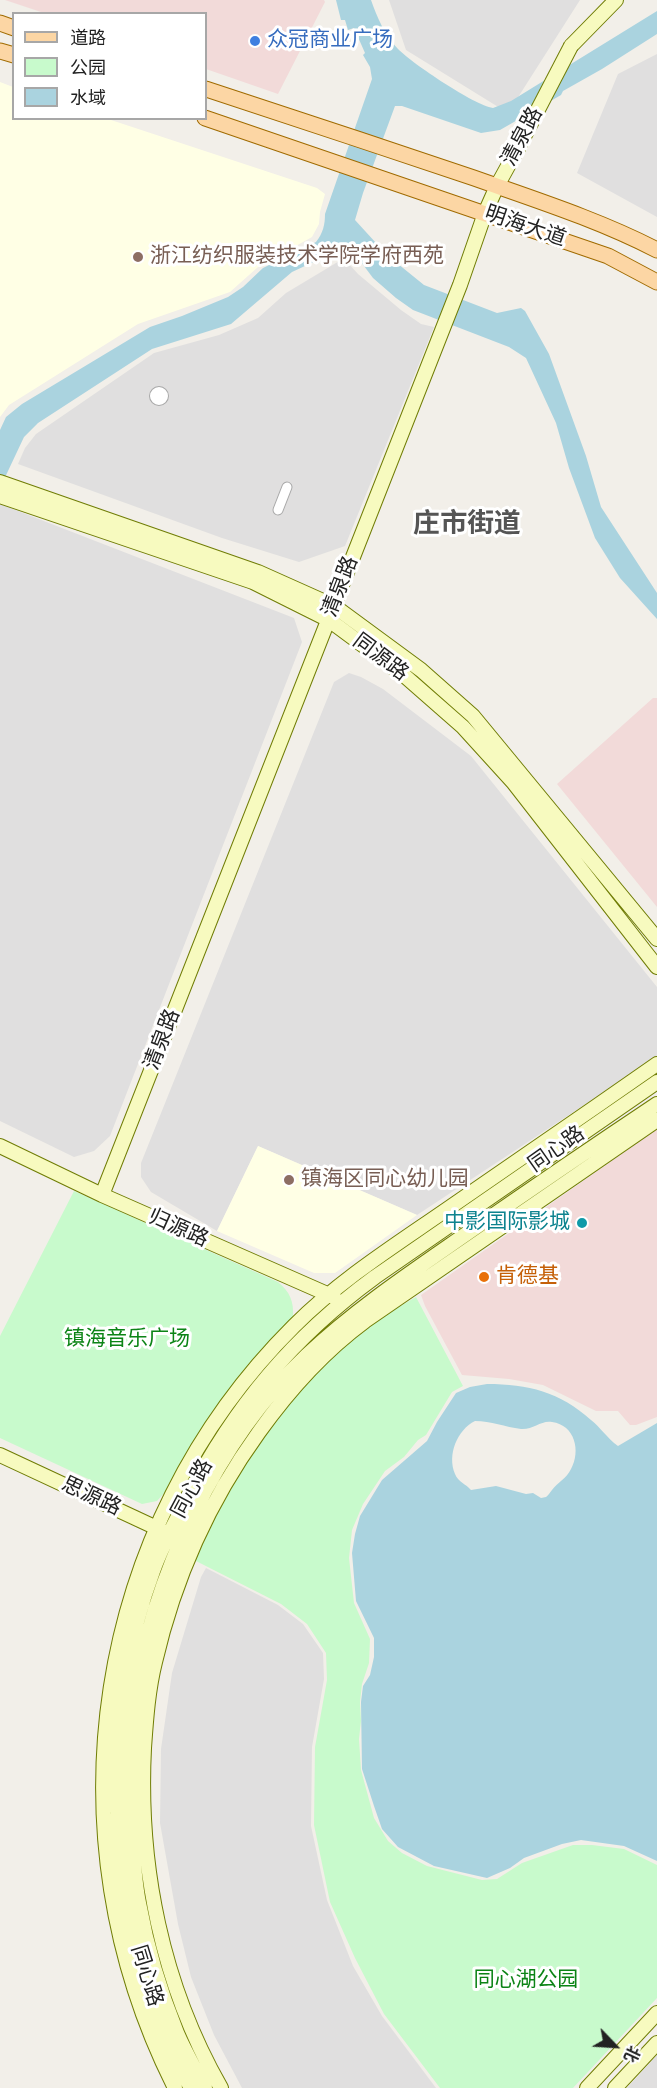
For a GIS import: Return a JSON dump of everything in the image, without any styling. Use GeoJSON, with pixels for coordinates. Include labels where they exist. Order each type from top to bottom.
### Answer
{"type":"FeatureCollection","features":[{"type":"Feature","properties":{"kind":"main road","name":"明海大道"},"geometry":{"type":"LineString","coordinates":[[207,89],[497,186],[622,232],[657,250]]}},
{"type":"Feature","properties":{"kind":"main road","name":"明海大道"},"geometry":{"type":"LineString","coordinates":[[207,119],[608,256],[657,282]]}},
{"type":"Feature","properties":{"kind":"street","name":"清泉路"},"geometry":{"type":"LineString","coordinates":[[102,1195],[439,340],[485,213],[571,46],[616,0]]}},
{"type":"Feature","properties":{"kind":"street","name":"同源路"},"geometry":{"type":"LineString","coordinates":[[0,482],[258,572],[331,613],[421,670],[473,716],[657,939]]}},
{"type":"Feature","properties":{"kind":"street"},"geometry":{"type":"LineString","coordinates":[[278,510],[287,488]]}},
{"type":"Feature","properties":{"kind":"street","name":"同源路"},"geometry":{"type":"LineString","coordinates":[[0,496],[254,582],[331,613],[463,727],[513,782],[657,967]]}},
{"type":"Feature","properties":{"kind":"street"},"geometry":{"type":"LineString","coordinates":[[175,2088],[150,2034],[124,1954],[104,1832],[104,1749],[111,1679],[134,1584],[155,1528],[177,1485],[214,1423],[293,1326],[347,1279],[657,1064]]}},
{"type":"Feature","properties":{"kind":"street","name":"同心路"},"geometry":{"type":"LineString","coordinates":[[205,2088],[178,2034],[154,1969],[138,1901],[129,1806],[134,1712],[142,1660],[176,1537],[201,1472],[226,1432],[278,1362],[343,1301],[657,1082]]}},
{"type":"Feature","properties":{"kind":"street","name":"同心路"},"geometry":{"type":"LineString","coordinates":[[191,2088],[167,2041],[141,1968],[125,1895],[116,1795],[122,1695],[130,1653],[153,1571],[251,1420],[305,1357],[355,1312],[657,1104]]}},
{"type":"Feature","properties":{"kind":"street"},"geometry":{"type":"LineString","coordinates":[[222,2088],[203,2057],[179,2000],[164,1951],[151,1894],[144,1838],[144,1746],[154,1664],[168,1613],[188,1558],[238,1461],[278,1405],[332,1348],[365,1321],[657,1120]]}},
{"type":"Feature","properties":{"kind":"street","name":"归源路"},"geometry":{"type":"LineString","coordinates":[[0,1146],[102,1195],[343,1301],[355,1312]]}},
{"type":"Feature","properties":{"kind":"street","name":"思源路"},"geometry":{"type":"LineString","coordinates":[[0,1455],[176,1537]]}},
{"type":"Feature","properties":{"kind":"street"},"geometry":{"type":"LineString","coordinates":[[587,2088],[657,2013]]}},
{"type":"Feature","properties":{"kind":"street"},"geometry":{"type":"LineString","coordinates":[[615,2088],[657,2043]]}},
{"type":"Feature","properties":{"kind":"shaded area","name":"众冠商业广场"},"geometry":{"type":"Polygon","coordinates":[[[5,0],[324,0],[325,2],[278,94],[207,69],[207,12],[41,12],[5,0]]]}},
{"type":"Feature","properties":{"kind":"shaded area"},"geometry":{"type":"Polygon","coordinates":[[[389,0],[580,0],[508,113],[406,50],[389,0]]]}},
{"type":"Feature","properties":{"kind":"shaded area"},"geometry":{"type":"Polygon","coordinates":[[[657,54],[657,217],[577,173],[618,74],[657,54]]]}},
{"type":"Feature","properties":{"kind":"shaded area","name":"浙江纺织服装技术学院学府西苑"},"geometry":{"type":"Polygon","coordinates":[[[0,82],[12,87],[12,120],[111,120],[317,188],[325,194],[319,224],[312,237],[258,267],[230,292],[138,324],[9,405],[0,417],[0,82]]]}},
{"type":"Feature","properties":{"kind":"shaded area"},"geometry":{"type":"Polygon","coordinates":[[[341,260],[349,264],[401,310],[421,324],[434,327],[345,546],[299,562],[222,538],[18,464],[25,448],[36,434],[154,353],[219,335],[258,318],[286,293],[341,260]]]}},
{"type":"Feature","properties":{"kind":"shaded area"},"geometry":{"type":"Polygon","coordinates":[[[0,504],[294,618],[302,642],[110,1136],[94,1151],[74,1157],[0,1121],[0,504]]]}},
{"type":"Feature","properties":{"kind":"shaded area"},"geometry":{"type":"Polygon","coordinates":[[[349,673],[383,689],[471,756],[657,987],[657,1057],[417,1215],[258,1146],[217,1231],[151,1192],[141,1177],[141,1163],[334,682],[349,673]]]}},
{"type":"Feature","properties":{"kind":"shaded area"},"geometry":{"type":"Polygon","coordinates":[[[653,698],[657,698],[657,907],[557,784],[653,698]]]}},
{"type":"Feature","properties":{"kind":"shaded area"},"geometry":{"type":"Polygon","coordinates":[[[657,1129],[657,1417],[630,1425],[618,1411],[596,1411],[543,1385],[462,1375],[421,1295],[657,1129]]]}},
{"type":"Feature","properties":{"kind":"shaded area","name":"镇海区同心幼儿园"},"geometry":{"type":"Polygon","coordinates":[[[258,1146],[417,1215],[335,1273],[314,1273],[217,1231],[258,1146]]]}},
{"type":"Feature","properties":{"kind":"shaded area"},"geometry":{"type":"Polygon","coordinates":[[[206,1568],[278,1605],[303,1624],[323,1653],[324,1679],[312,1747],[311,1826],[327,1900],[353,1966],[382,2016],[436,2088],[242,2088],[214,2035],[191,1977],[178,1924],[160,1823],[161,1749],[172,1673],[201,1577],[206,1568]]]}},
{"type":"Feature","properties":{"kind":"shaded area"},"geometry":{"type":"Polygon","coordinates":[[[657,2055],[657,2088],[627,2088],[657,2055]]]}},
{"type":"Feature","properties":{"kind":"green space","name":"镇海音乐广场"},"geometry":{"type":"Polygon","coordinates":[[[74,1191],[278,1282],[286,1289],[292,1302],[293,1318],[157,1501],[142,1504],[0,1438],[0,1336],[74,1191]]]}},
{"type":"Feature","properties":{"kind":"green space","name":"同心湖公园"},"geometry":{"type":"Polygon","coordinates":[[[416,1297],[463,1386],[452,1392],[426,1435],[418,1440],[404,1457],[385,1471],[363,1504],[352,1530],[349,1558],[354,1603],[370,1639],[369,1663],[362,1684],[360,1702],[361,1770],[374,1818],[388,1841],[402,1853],[427,1866],[482,1880],[497,1879],[522,1863],[573,1845],[624,1849],[657,1865],[657,1998],[573,2088],[440,2088],[384,2014],[355,1958],[330,1902],[314,1825],[315,1747],[327,1680],[326,1653],[307,1624],[281,1604],[194,1560],[221,1503],[272,1420],[351,1338],[416,1297]]]}},
{"type":"Feature","properties":{"kind":"water"},"geometry":{"type":"Polygon","coordinates":[[[336,0],[371,0],[385,32],[398,49],[444,83],[472,100],[493,108],[511,101],[657,11],[657,34],[563,91],[561,95],[500,130],[481,133],[402,106],[395,106],[355,220],[387,255],[424,285],[497,313],[521,308],[525,311],[549,354],[586,456],[601,507],[657,593],[657,619],[620,578],[595,538],[569,468],[556,423],[526,358],[509,347],[413,310],[373,278],[361,262],[334,249],[320,259],[292,272],[231,324],[152,349],[38,423],[24,437],[0,488],[0,430],[6,417],[22,404],[150,327],[228,297],[243,287],[263,268],[316,242],[323,229],[325,214],[372,79],[370,67],[363,55],[365,53],[354,28],[348,30],[345,20],[341,20],[336,0]]]}},
{"type":"Feature","properties":{"kind":"water"},"geometry":{"type":"Polygon","coordinates":[[[502,1384],[530,1388],[555,1396],[579,1410],[618,1446],[657,1423],[657,1861],[624,1846],[581,1840],[562,1844],[524,1858],[510,1868],[487,1878],[434,1866],[398,1847],[382,1829],[362,1769],[361,1702],[363,1686],[370,1675],[374,1657],[374,1638],[356,1601],[352,1553],[355,1534],[360,1516],[382,1480],[427,1441],[456,1393],[470,1387],[502,1384]],[[475,1421],[463,1430],[455,1444],[452,1459],[458,1479],[471,1490],[496,1486],[526,1494],[533,1493],[541,1498],[546,1497],[571,1469],[575,1454],[574,1440],[571,1433],[560,1424],[548,1422],[521,1429],[475,1421]]]}},
{"type":"Feature","properties":{"kind":"place","name":"众冠商业广场"},"geometry":{"type":"Point","coordinates":[255,41]}},
{"type":"Feature","properties":{"kind":"place","name":"浙江纺织服装技术学院学府西苑"},"geometry":{"type":"Point","coordinates":[138,257]}},
{"type":"Feature","properties":{"kind":"place","name":"镇海区同心幼儿园"},"geometry":{"type":"Point","coordinates":[289,1180]}},
{"type":"Feature","properties":{"kind":"place","name":"中影国际影城"},"geometry":{"type":"Point","coordinates":[582,1223]}},
{"type":"Feature","properties":{"kind":"place","name":"肯德基"},"geometry":{"type":"Point","coordinates":[484,1277]}},
{"type":"Feature","properties":{"kind":"district","name":"庄市街道"},"geometry":{"type":"Point","coordinates":[467,525]}}]}
